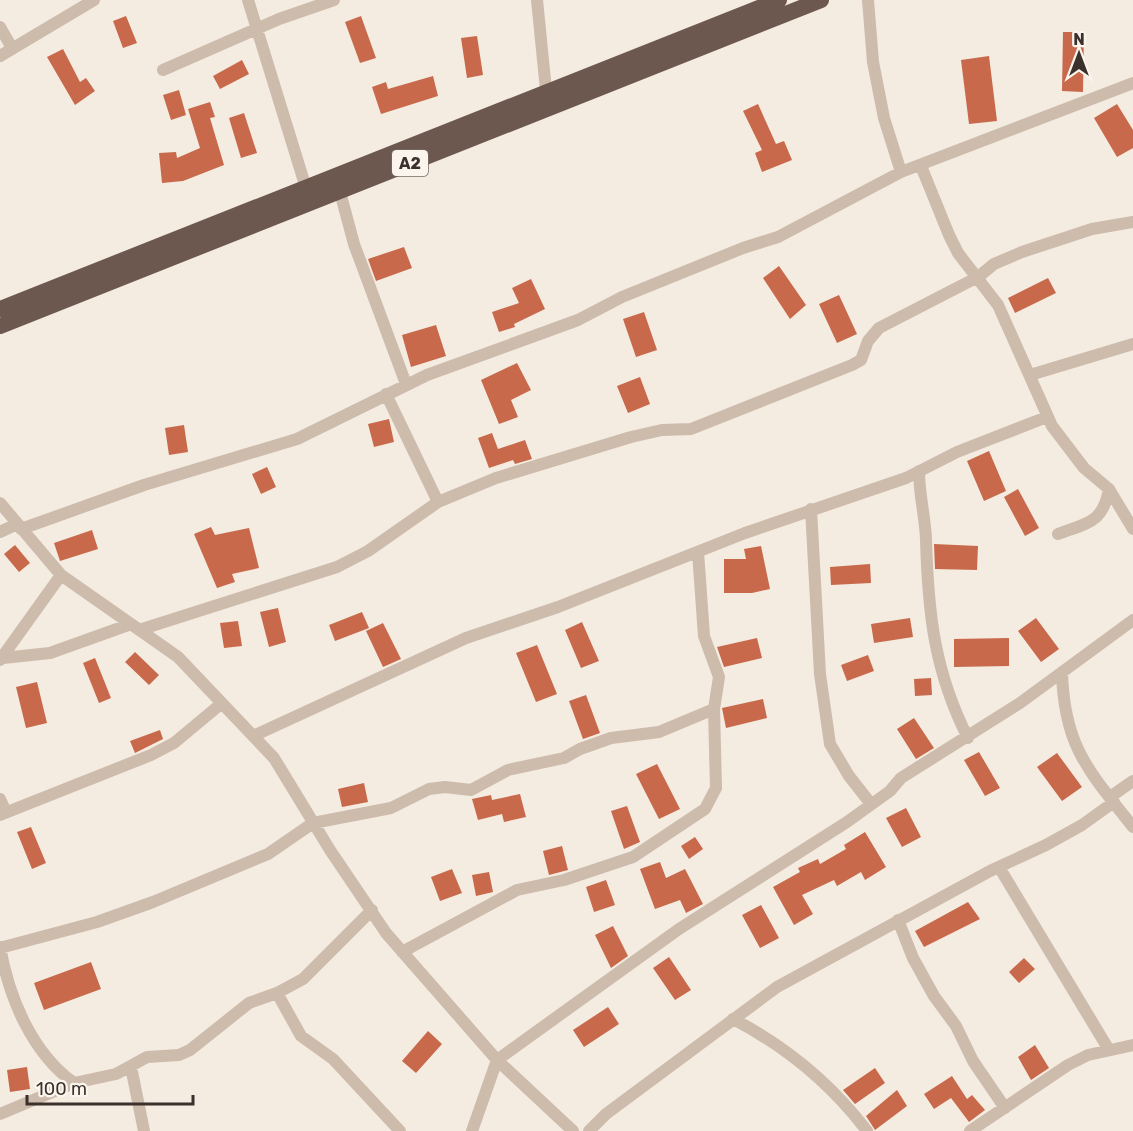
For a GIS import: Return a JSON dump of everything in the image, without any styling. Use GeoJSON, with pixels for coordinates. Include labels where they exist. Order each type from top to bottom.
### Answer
{"type":"FeatureCollection","features":[{"type":"Feature","properties":{"kind":"highway","name":"A2"},"geometry":{"type":"LineString","coordinates":[[0,309],[306,189],[546,90],[779,0]]}},
{"type":"Feature","properties":{"kind":"highway","name":"A2"},"geometry":{"type":"LineString","coordinates":[[0,326],[821,0]]}},
{"type":"Feature","properties":{"kind":"street"},"geometry":{"type":"LineString","coordinates":[[0,56],[94,0]]}},
{"type":"Feature","properties":{"kind":"street"},"geometry":{"type":"LineString","coordinates":[[248,0],[306,189]]}},
{"type":"Feature","properties":{"kind":"street"},"geometry":{"type":"LineString","coordinates":[[163,70],[257,31],[279,19],[334,0]]}},
{"type":"Feature","properties":{"kind":"street"},"geometry":{"type":"LineString","coordinates":[[537,0],[546,90]]}},
{"type":"Feature","properties":{"kind":"street"},"geometry":{"type":"LineString","coordinates":[[868,0],[873,63],[884,117],[901,172]]}},
{"type":"Feature","properties":{"kind":"street"},"geometry":{"type":"LineString","coordinates":[[0,27],[12,48]]}},
{"type":"Feature","properties":{"kind":"street"},"geometry":{"type":"LineString","coordinates":[[0,532],[144,485],[297,439],[406,384],[510,343],[578,320],[622,297],[743,248],[778,237],[901,172],[1133,83]]}},
{"type":"Feature","properties":{"kind":"street"},"geometry":{"type":"LineString","coordinates":[[921,166],[958,253],[998,305],[1047,417],[1061,441],[1084,468],[1109,489],[1133,529]]}},
{"type":"Feature","properties":{"kind":"street"},"geometry":{"type":"LineString","coordinates":[[340,192],[354,244],[406,384]]}},
{"type":"Feature","properties":{"kind":"street"},"geometry":{"type":"LineString","coordinates":[[1,659],[50,653],[337,567],[368,551],[438,502],[542,462],[662,430],[691,429],[852,365],[861,360],[868,340],[879,328],[978,277],[994,264],[1057,239],[1092,229],[1133,222]]}},
{"type":"Feature","properties":{"kind":"street"},"geometry":{"type":"LineString","coordinates":[[1030,375],[1133,344]]}},
{"type":"Feature","properties":{"kind":"street"},"geometry":{"type":"LineString","coordinates":[[386,393],[438,502]]}},
{"type":"Feature","properties":{"kind":"street"},"geometry":{"type":"LineString","coordinates":[[254,736],[466,638],[558,607],[811,509],[906,478],[957,452],[1047,417]]}},
{"type":"Feature","properties":{"kind":"street"},"geometry":{"type":"LineString","coordinates":[[919,471],[919,491],[926,537],[928,607],[934,646],[953,708],[968,738]]}},
{"type":"Feature","properties":{"kind":"street"},"geometry":{"type":"LineString","coordinates":[[1058,534],[1101,515],[1109,489]]}},
{"type":"Feature","properties":{"kind":"street"},"geometry":{"type":"LineString","coordinates":[[0,503],[61,575],[178,657],[254,736],[274,758],[314,823],[402,952],[497,1060],[573,1131]]}},
{"type":"Feature","properties":{"kind":"street"},"geometry":{"type":"LineString","coordinates":[[811,509],[820,674],[830,744],[849,776],[871,804]]}},
{"type":"Feature","properties":{"kind":"street"},"geometry":{"type":"LineString","coordinates":[[402,952],[518,890],[564,880],[633,857],[699,814],[712,799],[716,788],[714,709],[719,677],[704,636],[698,552]]}},
{"type":"Feature","properties":{"kind":"street"},"geometry":{"type":"LineString","coordinates":[[1,659],[61,575]]}},
{"type":"Feature","properties":{"kind":"street"},"geometry":{"type":"LineString","coordinates":[[472,1131],[497,1060],[680,929],[731,898],[871,804],[890,791],[901,778],[968,738],[1133,620]]}},
{"type":"Feature","properties":{"kind":"street"},"geometry":{"type":"LineString","coordinates":[[1062,672],[1064,709],[1073,743],[1133,826]]}},
{"type":"Feature","properties":{"kind":"street"},"geometry":{"type":"LineString","coordinates":[[0,799],[3,813],[151,755],[174,742],[222,703]]}},
{"type":"Feature","properties":{"kind":"street"},"geometry":{"type":"LineString","coordinates":[[74,1083],[58,1071],[33,1041],[4,970],[0,947],[97,921],[153,902],[268,854],[314,823],[391,808],[429,789],[445,787],[471,790],[508,770],[564,758],[580,748],[611,738],[636,737],[667,730],[714,709]]}},
{"type":"Feature","properties":{"kind":"street"},"geometry":{"type":"LineString","coordinates":[[589,1131],[606,1114],[777,987],[898,920],[1082,825],[1133,781]]}},
{"type":"Feature","properties":{"kind":"street"},"geometry":{"type":"LineString","coordinates":[[999,867],[1109,1050]]}},
{"type":"Feature","properties":{"kind":"street"},"geometry":{"type":"LineString","coordinates":[[0,1114],[74,1083],[116,1074],[147,1057],[179,1055],[249,1004],[303,979],[372,910]]}},
{"type":"Feature","properties":{"kind":"street"},"geometry":{"type":"LineString","coordinates":[[898,920],[913,958],[934,996],[956,1026],[977,1068],[1005,1108]]}},
{"type":"Feature","properties":{"kind":"street"},"geometry":{"type":"LineString","coordinates":[[277,993],[301,1036],[333,1059],[400,1131]]}},
{"type":"Feature","properties":{"kind":"street"},"geometry":{"type":"LineString","coordinates":[[733,1019],[755,1030],[810,1071],[867,1131]]}},
{"type":"Feature","properties":{"kind":"street"},"geometry":{"type":"LineString","coordinates":[[970,1131],[1068,1065],[1088,1055],[1133,1045]]}},
{"type":"Feature","properties":{"kind":"street"},"geometry":{"type":"LineString","coordinates":[[131,1067],[144,1131]]}},
{"type":"Feature","properties":{"kind":"building"},"geometry":{"type":"Polygon","coordinates":[[[126,16],[137,43],[123,48],[113,21],[126,16]]]}},
{"type":"Feature","properties":{"kind":"building"},"geometry":{"type":"Polygon","coordinates":[[[361,16],[376,58],[360,63],[345,22],[361,16]]]}},
{"type":"Feature","properties":{"kind":"building"},"geometry":{"type":"Polygon","coordinates":[[[1063,32],[1084,32],[1083,92],[1062,91],[1063,32]]]}},
{"type":"Feature","properties":{"kind":"building"},"geometry":{"type":"Polygon","coordinates":[[[477,36],[483,75],[467,78],[461,38],[477,36]]]}},
{"type":"Feature","properties":{"kind":"building"},"geometry":{"type":"Polygon","coordinates":[[[63,49],[80,82],[86,78],[95,91],[75,105],[47,57],[63,49]]]}},
{"type":"Feature","properties":{"kind":"building"},"geometry":{"type":"Polygon","coordinates":[[[989,56],[997,121],[969,124],[961,60],[989,56]]]}},
{"type":"Feature","properties":{"kind":"building"},"geometry":{"type":"Polygon","coordinates":[[[242,60],[249,74],[220,89],[213,76],[242,60]]]}},
{"type":"Feature","properties":{"kind":"building"},"geometry":{"type":"Polygon","coordinates":[[[433,76],[438,96],[381,114],[372,87],[386,82],[388,89],[433,76]]]}},
{"type":"Feature","properties":{"kind":"building"},"geometry":{"type":"Polygon","coordinates":[[[179,90],[186,115],[171,120],[163,95],[179,90]]]}},
{"type":"Feature","properties":{"kind":"building"},"geometry":{"type":"Polygon","coordinates":[[[210,102],[215,117],[210,118],[224,165],[183,181],[162,183],[159,153],[176,152],[177,158],[200,148],[188,109],[210,102]]]}},
{"type":"Feature","properties":{"kind":"building"},"geometry":{"type":"Polygon","coordinates":[[[758,104],[776,144],[784,141],[792,160],[762,172],[755,153],[762,150],[743,111],[758,104]]]}},
{"type":"Feature","properties":{"kind":"building"},"geometry":{"type":"Polygon","coordinates":[[[1117,104],[1133,130],[1133,148],[1117,157],[1094,118],[1117,104]]]}},
{"type":"Feature","properties":{"kind":"building"},"geometry":{"type":"Polygon","coordinates":[[[244,113],[257,153],[241,158],[229,118],[244,113]]]}},
{"type":"Feature","properties":{"kind":"building"},"geometry":{"type":"Polygon","coordinates":[[[404,247],[412,268],[376,281],[368,259],[404,247]]]}},
{"type":"Feature","properties":{"kind":"building"},"geometry":{"type":"Polygon","coordinates":[[[779,266],[806,305],[790,319],[763,278],[779,266]]]}},
{"type":"Feature","properties":{"kind":"building"},"geometry":{"type":"Polygon","coordinates":[[[1048,278],[1056,293],[1015,313],[1008,298],[1048,278]]]}},
{"type":"Feature","properties":{"kind":"building"},"geometry":{"type":"Polygon","coordinates":[[[531,279],[545,309],[514,324],[515,327],[499,332],[492,312],[519,303],[512,288],[531,279]]]}},
{"type":"Feature","properties":{"kind":"building"},"geometry":{"type":"Polygon","coordinates":[[[839,295],[857,334],[837,343],[819,304],[839,295]]]}},
{"type":"Feature","properties":{"kind":"building"},"geometry":{"type":"Polygon","coordinates":[[[644,312],[657,350],[636,357],[623,319],[644,312]]]}},
{"type":"Feature","properties":{"kind":"building"},"geometry":{"type":"Polygon","coordinates":[[[436,325],[446,356],[411,367],[402,335],[436,325]]]}},
{"type":"Feature","properties":{"kind":"building"},"geometry":{"type":"Polygon","coordinates":[[[517,363],[531,390],[511,400],[518,417],[499,424],[481,380],[517,363]]]}},
{"type":"Feature","properties":{"kind":"building"},"geometry":{"type":"Polygon","coordinates":[[[640,377],[650,404],[628,413],[617,386],[640,377]]]}},
{"type":"Feature","properties":{"kind":"building"},"geometry":{"type":"Polygon","coordinates":[[[389,419],[394,442],[374,447],[368,424],[389,419]]]}},
{"type":"Feature","properties":{"kind":"building"},"geometry":{"type":"Polygon","coordinates":[[[184,425],[188,452],[169,455],[165,428],[184,425]]]}},
{"type":"Feature","properties":{"kind":"building"},"geometry":{"type":"Polygon","coordinates":[[[492,433],[498,449],[525,440],[532,459],[515,464],[513,460],[489,468],[478,438],[492,433]]]}},
{"type":"Feature","properties":{"kind":"building"},"geometry":{"type":"Polygon","coordinates":[[[989,451],[1006,491],[984,501],[967,461],[989,451]]]}},
{"type":"Feature","properties":{"kind":"building"},"geometry":{"type":"Polygon","coordinates":[[[267,467],[276,487],[261,494],[252,474],[267,467]]]}},
{"type":"Feature","properties":{"kind":"building"},"geometry":{"type":"Polygon","coordinates":[[[1018,489],[1039,528],[1025,536],[1004,497],[1018,489]]]}},
{"type":"Feature","properties":{"kind":"building"},"geometry":{"type":"Polygon","coordinates":[[[211,527],[215,535],[249,528],[259,568],[232,574],[235,582],[217,588],[194,534],[211,527]]]}},
{"type":"Feature","properties":{"kind":"building"},"geometry":{"type":"Polygon","coordinates":[[[92,530],[98,549],[60,561],[54,543],[92,530]]]}},
{"type":"Feature","properties":{"kind":"building"},"geometry":{"type":"Polygon","coordinates":[[[934,544],[978,546],[977,570],[935,569],[934,544]]]}},
{"type":"Feature","properties":{"kind":"building"},"geometry":{"type":"Polygon","coordinates":[[[15,545],[30,563],[19,572],[4,554],[15,545]]]}},
{"type":"Feature","properties":{"kind":"building"},"geometry":{"type":"Polygon","coordinates":[[[761,546],[770,589],[752,593],[724,593],[724,559],[746,559],[744,549],[761,546]]]}},
{"type":"Feature","properties":{"kind":"building"},"geometry":{"type":"Polygon","coordinates":[[[870,564],[871,583],[831,585],[830,567],[870,564]]]}},
{"type":"Feature","properties":{"kind":"building"},"geometry":{"type":"Polygon","coordinates":[[[278,608],[286,642],[269,647],[260,612],[278,608]]]}},
{"type":"Feature","properties":{"kind":"building"},"geometry":{"type":"Polygon","coordinates":[[[362,612],[369,628],[335,641],[329,625],[362,612]]]}},
{"type":"Feature","properties":{"kind":"building"},"geometry":{"type":"Polygon","coordinates":[[[910,618],[913,637],[874,643],[871,624],[910,618]]]}},
{"type":"Feature","properties":{"kind":"building"},"geometry":{"type":"Polygon","coordinates":[[[1036,618],[1059,649],[1041,662],[1018,631],[1036,618]]]}},
{"type":"Feature","properties":{"kind":"building"},"geometry":{"type":"Polygon","coordinates":[[[238,621],[242,646],[224,648],[220,623],[238,621]]]}},
{"type":"Feature","properties":{"kind":"building"},"geometry":{"type":"Polygon","coordinates":[[[582,622],[599,661],[581,668],[565,630],[582,622]]]}},
{"type":"Feature","properties":{"kind":"building"},"geometry":{"type":"Polygon","coordinates":[[[383,623],[401,659],[383,667],[366,631],[383,623]]]}},
{"type":"Feature","properties":{"kind":"building"},"geometry":{"type":"Polygon","coordinates":[[[757,638],[762,658],[724,667],[717,647],[757,638]]]}},
{"type":"Feature","properties":{"kind":"building"},"geometry":{"type":"Polygon","coordinates":[[[1009,638],[1009,666],[954,667],[954,639],[1009,638]]]}},
{"type":"Feature","properties":{"kind":"building"},"geometry":{"type":"Polygon","coordinates":[[[537,645],[557,694],[536,702],[516,653],[537,645]]]}},
{"type":"Feature","properties":{"kind":"building"},"geometry":{"type":"Polygon","coordinates":[[[135,652],[159,675],[149,685],[125,662],[135,652]]]}},
{"type":"Feature","properties":{"kind":"building"},"geometry":{"type":"Polygon","coordinates":[[[868,655],[874,671],[847,681],[841,665],[868,655]]]}},
{"type":"Feature","properties":{"kind":"building"},"geometry":{"type":"Polygon","coordinates":[[[95,658],[111,698],[99,703],[83,663],[95,658]]]}},
{"type":"Feature","properties":{"kind":"building"},"geometry":{"type":"Polygon","coordinates":[[[931,678],[932,695],[915,696],[914,679],[931,678]]]}},
{"type":"Feature","properties":{"kind":"building"},"geometry":{"type":"Polygon","coordinates":[[[37,682],[47,723],[26,728],[16,687],[37,682]]]}},
{"type":"Feature","properties":{"kind":"building"},"geometry":{"type":"Polygon","coordinates":[[[586,695],[600,733],[583,739],[569,701],[586,695]]]}},
{"type":"Feature","properties":{"kind":"building"},"geometry":{"type":"Polygon","coordinates":[[[763,699],[767,718],[726,728],[722,708],[763,699]]]}},
{"type":"Feature","properties":{"kind":"building"},"geometry":{"type":"Polygon","coordinates":[[[914,718],[934,748],[916,759],[897,729],[914,718]]]}},
{"type":"Feature","properties":{"kind":"building"},"geometry":{"type":"Polygon","coordinates":[[[160,730],[163,739],[135,753],[130,741],[160,730]]]}},
{"type":"Feature","properties":{"kind":"building"},"geometry":{"type":"Polygon","coordinates":[[[979,752],[1000,788],[985,796],[964,760],[979,752]]]}},
{"type":"Feature","properties":{"kind":"building"},"geometry":{"type":"Polygon","coordinates":[[[1057,753],[1082,787],[1062,801],[1037,767],[1057,753]]]}},
{"type":"Feature","properties":{"kind":"building"},"geometry":{"type":"Polygon","coordinates":[[[657,764],[680,809],[659,819],[636,774],[657,764]]]}},
{"type":"Feature","properties":{"kind":"building"},"geometry":{"type":"Polygon","coordinates":[[[364,783],[368,802],[342,807],[338,789],[364,783]]]}},
{"type":"Feature","properties":{"kind":"building"},"geometry":{"type":"Polygon","coordinates":[[[520,794],[526,817],[504,822],[502,814],[478,820],[472,799],[491,795],[492,800],[520,794]]]}},
{"type":"Feature","properties":{"kind":"building"},"geometry":{"type":"Polygon","coordinates":[[[627,806],[640,842],[624,849],[611,811],[627,806]]]}},
{"type":"Feature","properties":{"kind":"building"},"geometry":{"type":"Polygon","coordinates":[[[906,808],[921,837],[902,847],[886,818],[906,808]]]}},
{"type":"Feature","properties":{"kind":"building"},"geometry":{"type":"Polygon","coordinates":[[[31,827],[46,863],[32,869],[17,832],[31,827]]]}},
{"type":"Feature","properties":{"kind":"building"},"geometry":{"type":"Polygon","coordinates":[[[865,832],[886,867],[865,880],[861,872],[837,886],[834,880],[802,895],[813,914],[794,925],[773,887],[800,872],[798,868],[818,859],[820,864],[846,849],[844,845],[865,832]]]}},
{"type":"Feature","properties":{"kind":"building"},"geometry":{"type":"Polygon","coordinates":[[[695,837],[703,849],[689,859],[681,846],[695,837]]]}},
{"type":"Feature","properties":{"kind":"building"},"geometry":{"type":"Polygon","coordinates":[[[562,846],[568,870],[549,875],[543,851],[562,846]]]}},
{"type":"Feature","properties":{"kind":"building"},"geometry":{"type":"Polygon","coordinates":[[[660,862],[666,878],[685,869],[703,904],[686,913],[680,900],[655,909],[640,869],[660,862]]]}},
{"type":"Feature","properties":{"kind":"building"},"geometry":{"type":"Polygon","coordinates":[[[452,869],[462,893],[440,901],[431,877],[452,869]]]}},
{"type":"Feature","properties":{"kind":"building"},"geometry":{"type":"Polygon","coordinates":[[[489,872],[493,892],[476,896],[472,875],[489,872]]]}},
{"type":"Feature","properties":{"kind":"building"},"geometry":{"type":"Polygon","coordinates":[[[606,880],[615,905],[594,912],[586,887],[606,880]]]}},
{"type":"Feature","properties":{"kind":"building"},"geometry":{"type":"Polygon","coordinates":[[[968,902],[980,919],[924,947],[915,931],[968,902]]]}},
{"type":"Feature","properties":{"kind":"building"},"geometry":{"type":"Polygon","coordinates":[[[761,905],[779,938],[760,948],[742,915],[761,905]]]}},
{"type":"Feature","properties":{"kind":"building"},"geometry":{"type":"Polygon","coordinates":[[[613,926],[628,956],[611,968],[595,935],[613,926]]]}},
{"type":"Feature","properties":{"kind":"building"},"geometry":{"type":"Polygon","coordinates":[[[669,957],[691,990],[675,1000],[653,968],[669,957]]]}},
{"type":"Feature","properties":{"kind":"building"},"geometry":{"type":"Polygon","coordinates":[[[1024,958],[1035,969],[1019,983],[1009,972],[1024,958]]]}},
{"type":"Feature","properties":{"kind":"building"},"geometry":{"type":"Polygon","coordinates":[[[91,962],[101,989],[44,1010],[34,983],[91,962]]]}},
{"type":"Feature","properties":{"kind":"building"},"geometry":{"type":"Polygon","coordinates":[[[608,1007],[619,1024],[584,1047],[573,1030],[608,1007]]]}},
{"type":"Feature","properties":{"kind":"building"},"geometry":{"type":"Polygon","coordinates":[[[428,1031],[442,1044],[416,1073],[402,1061],[428,1031]]]}},
{"type":"Feature","properties":{"kind":"building"},"geometry":{"type":"Polygon","coordinates":[[[1035,1045],[1049,1068],[1031,1080],[1018,1057],[1035,1045]]]}},
{"type":"Feature","properties":{"kind":"building"},"geometry":{"type":"Polygon","coordinates":[[[27,1067],[30,1089],[10,1092],[7,1070],[27,1067]]]}},
{"type":"Feature","properties":{"kind":"building"},"geometry":{"type":"Polygon","coordinates":[[[875,1068],[885,1083],[855,1104],[843,1090],[875,1068]]]}},
{"type":"Feature","properties":{"kind":"building"},"geometry":{"type":"Polygon","coordinates":[[[952,1076],[967,1099],[972,1095],[985,1110],[969,1122],[951,1098],[934,1109],[924,1094],[952,1076]]]}},
{"type":"Feature","properties":{"kind":"building"},"geometry":{"type":"Polygon","coordinates":[[[897,1090],[907,1106],[875,1130],[866,1116],[897,1090]]]}}]}
